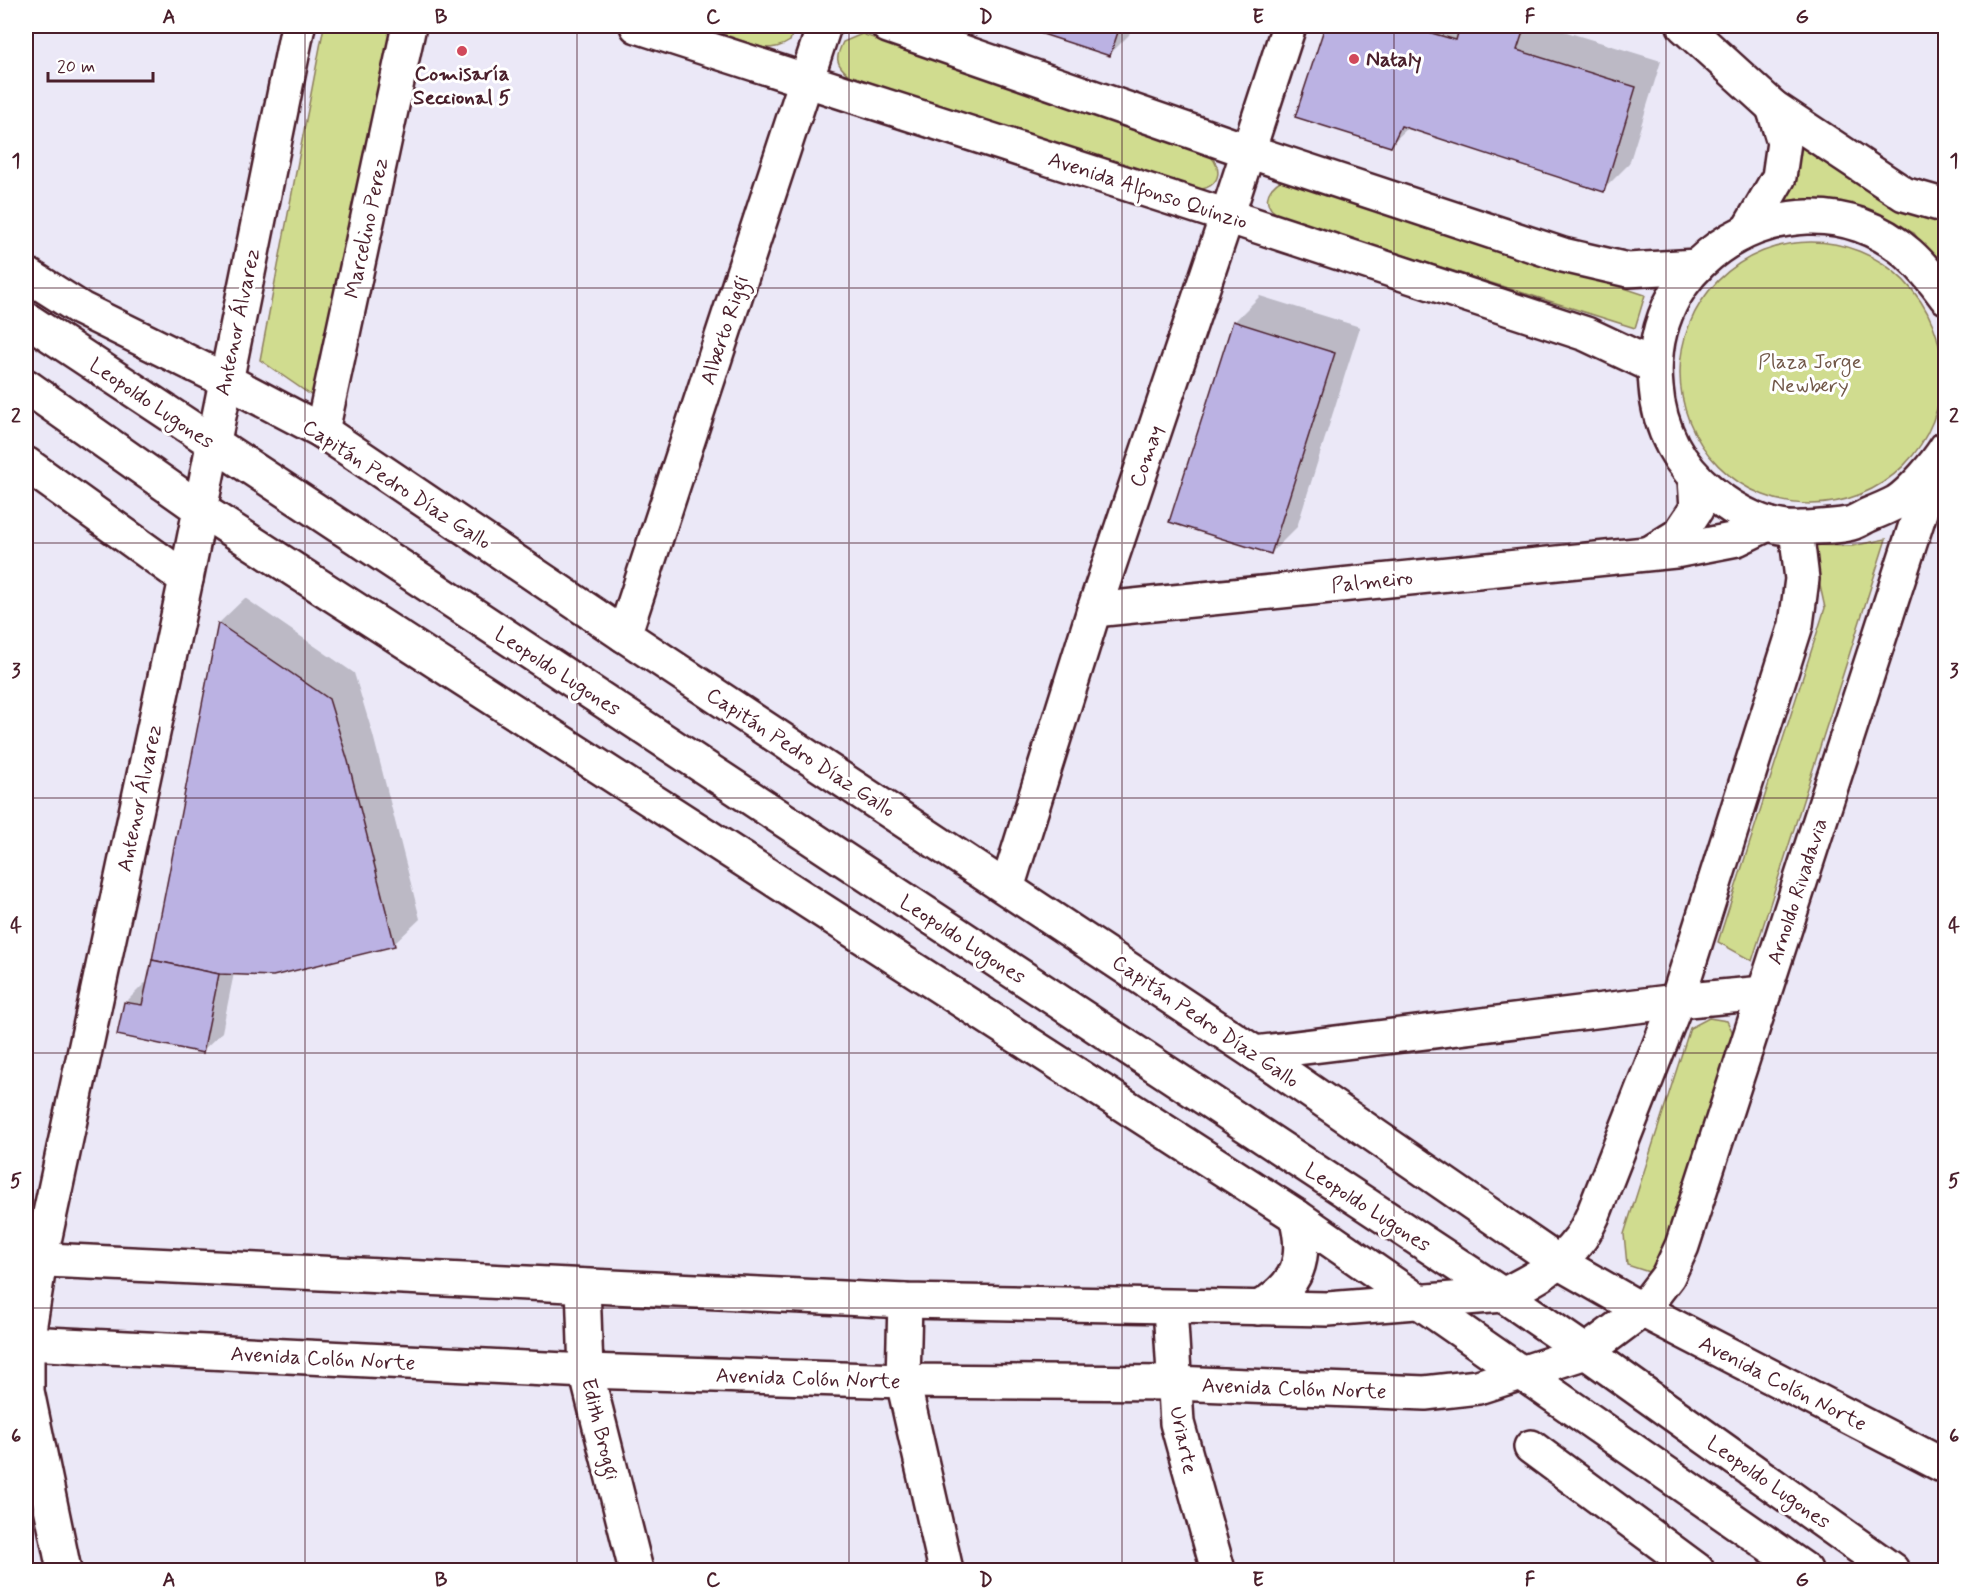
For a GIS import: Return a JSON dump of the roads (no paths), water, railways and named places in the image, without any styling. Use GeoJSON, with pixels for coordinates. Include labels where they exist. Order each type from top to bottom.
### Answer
{"type":"FeatureCollection","features":[{"type":"Feature","properties":{"kind":"street","name":"Antenor Álvarez"},"geometry":{"type":"LineString","coordinates":[[64,1570],[27,1391],[26,1343],[33,1259],[186,579],[298,26]]}},
{"type":"Feature","properties":{"kind":"street","name":"Marcelino Perez"},"geometry":{"type":"LineString","coordinates":[[322,431],[409,26]]}},
{"type":"Feature","properties":{"kind":"street","name":"Avenida Alfonso Quinzio"},"geometry":{"type":"LineString","coordinates":[[637,26],[1586,334],[1654,366]]}},
{"type":"Feature","properties":{"kind":"street","name":"Alberto Riggi"},"geometry":{"type":"LineString","coordinates":[[624,635],[824,26]]}},
{"type":"Feature","properties":{"kind":"street"},"geometry":{"type":"LineString","coordinates":[[888,26],[1248,151],[1563,255],[1628,270],[1697,266]]}},
{"type":"Feature","properties":{"kind":"street","name":"Comay"},"geometry":{"type":"LineString","coordinates":[[1007,888],[1094,610],[1289,26]]}},
{"type":"Feature","properties":{"kind":"street"},"geometry":{"type":"LineString","coordinates":[[1684,26],[1773,107],[1904,194],[1946,206]]}},
{"type":"Feature","properties":{"kind":"street"},"geometry":{"type":"LineString","coordinates":[[1748,230],[1779,177],[1784,142],[1773,107]]}},
{"type":"Feature","properties":{"kind":"street"},"geometry":{"type":"LineString","coordinates":[[1941,456],[1898,501],[1850,524],[1782,526],[1729,507],[1695,479],[1672,446],[1658,407],[1654,366],[1661,330],[1675,296],[1697,266],[1721,245],[1748,230],[1784,219],[1822,218],[1860,225],[1893,242],[1923,266],[1946,297]]}},
{"type":"Feature","properties":{"kind":"street","name":"Capitán Pedro Díaz Gallo"},"geometry":{"type":"LineString","coordinates":[[26,274],[81,309],[322,431],[624,635],[1255,1053],[1558,1262]]}},
{"type":"Feature","properties":{"kind":"street","name":"Leopoldo Lugones"},"geometry":{"type":"LineString","coordinates":[[26,319],[1503,1295],[1893,1570]]}},
{"type":"Feature","properties":{"kind":"street"},"geometry":{"type":"LineString","coordinates":[[26,386],[200,509],[1296,1216],[1805,1570]]}},
{"type":"Feature","properties":{"kind":"street","name":"Arnoldo Rivadavia"},"geometry":{"type":"LineString","coordinates":[[1586,1352],[1642,1310],[1668,1276],[1682,1246],[1941,456]]}},
{"type":"Feature","properties":{"kind":"street"},"geometry":{"type":"LineString","coordinates":[[26,464],[186,579]]}},
{"type":"Feature","properties":{"kind":"street","name":"Palmeiro"},"geometry":{"type":"LineString","coordinates":[[1650,553],[1679,535],[1697,508],[1695,479]]}},
{"type":"Feature","properties":{"kind":"street"},"geometry":{"type":"LineString","coordinates":[[33,1259],[905,1301],[1329,1309],[1503,1295],[1532,1281],[1558,1262],[1580,1240],[1593,1215],[1677,1001],[1796,626],[1802,579],[1782,526]]}},
{"type":"Feature","properties":{"kind":"street","name":"Palmeiro"},"geometry":{"type":"LineString","coordinates":[[1094,610],[1675,551],[1737,539],[1782,526]]}},
{"type":"Feature","properties":{"kind":"street"},"geometry":{"type":"LineString","coordinates":[[1255,1053],[1677,1001],[1764,993]]}},
{"type":"Feature","properties":{"kind":"street"},"geometry":{"type":"LineString","coordinates":[[1259,1308],[1278,1297],[1292,1280],[1300,1260],[1302,1238],[1296,1216]]}},
{"type":"Feature","properties":{"kind":"street","name":"Avenida Colón Norte"},"geometry":{"type":"LineString","coordinates":[[1558,1262],[1642,1310],[1946,1467]]}},
{"type":"Feature","properties":{"kind":"street","name":"Edith Broggi"},"geometry":{"type":"LineString","coordinates":[[583,1286],[586,1371],[636,1570]]}},
{"type":"Feature","properties":{"kind":"street"},"geometry":{"type":"LineString","coordinates":[[905,1301],[903,1381],[946,1570]]}},
{"type":"Feature","properties":{"kind":"street","name":"Uriarte"},"geometry":{"type":"LineString","coordinates":[[1170,1307],[1177,1423],[1218,1570]]}},
{"type":"Feature","properties":{"kind":"street","name":"Avenida Colón Norte"},"geometry":{"type":"LineString","coordinates":[[26,1343],[586,1371],[903,1381],[1174,1383],[1425,1393],[1478,1387],[1586,1352]]}},
{"type":"Feature","properties":{"kind":"street"},"geometry":{"type":"LineString","coordinates":[[1531,1447],[1697,1570]]}},
{"type":"Feature","properties":{"kind":"place","name":"Comisaría Seccional 5"},"geometry":{"type":"Point","coordinates":[462,51]}},
{"type":"Feature","properties":{"kind":"place","name":"Nataly"},"geometry":{"type":"Point","coordinates":[1354,59]}},
{"type":"Feature","properties":{"kind":"park label","name":"Plaza Jorge Newbery"},"geometry":{"type":"Point","coordinates":[1810,373]}}]}
